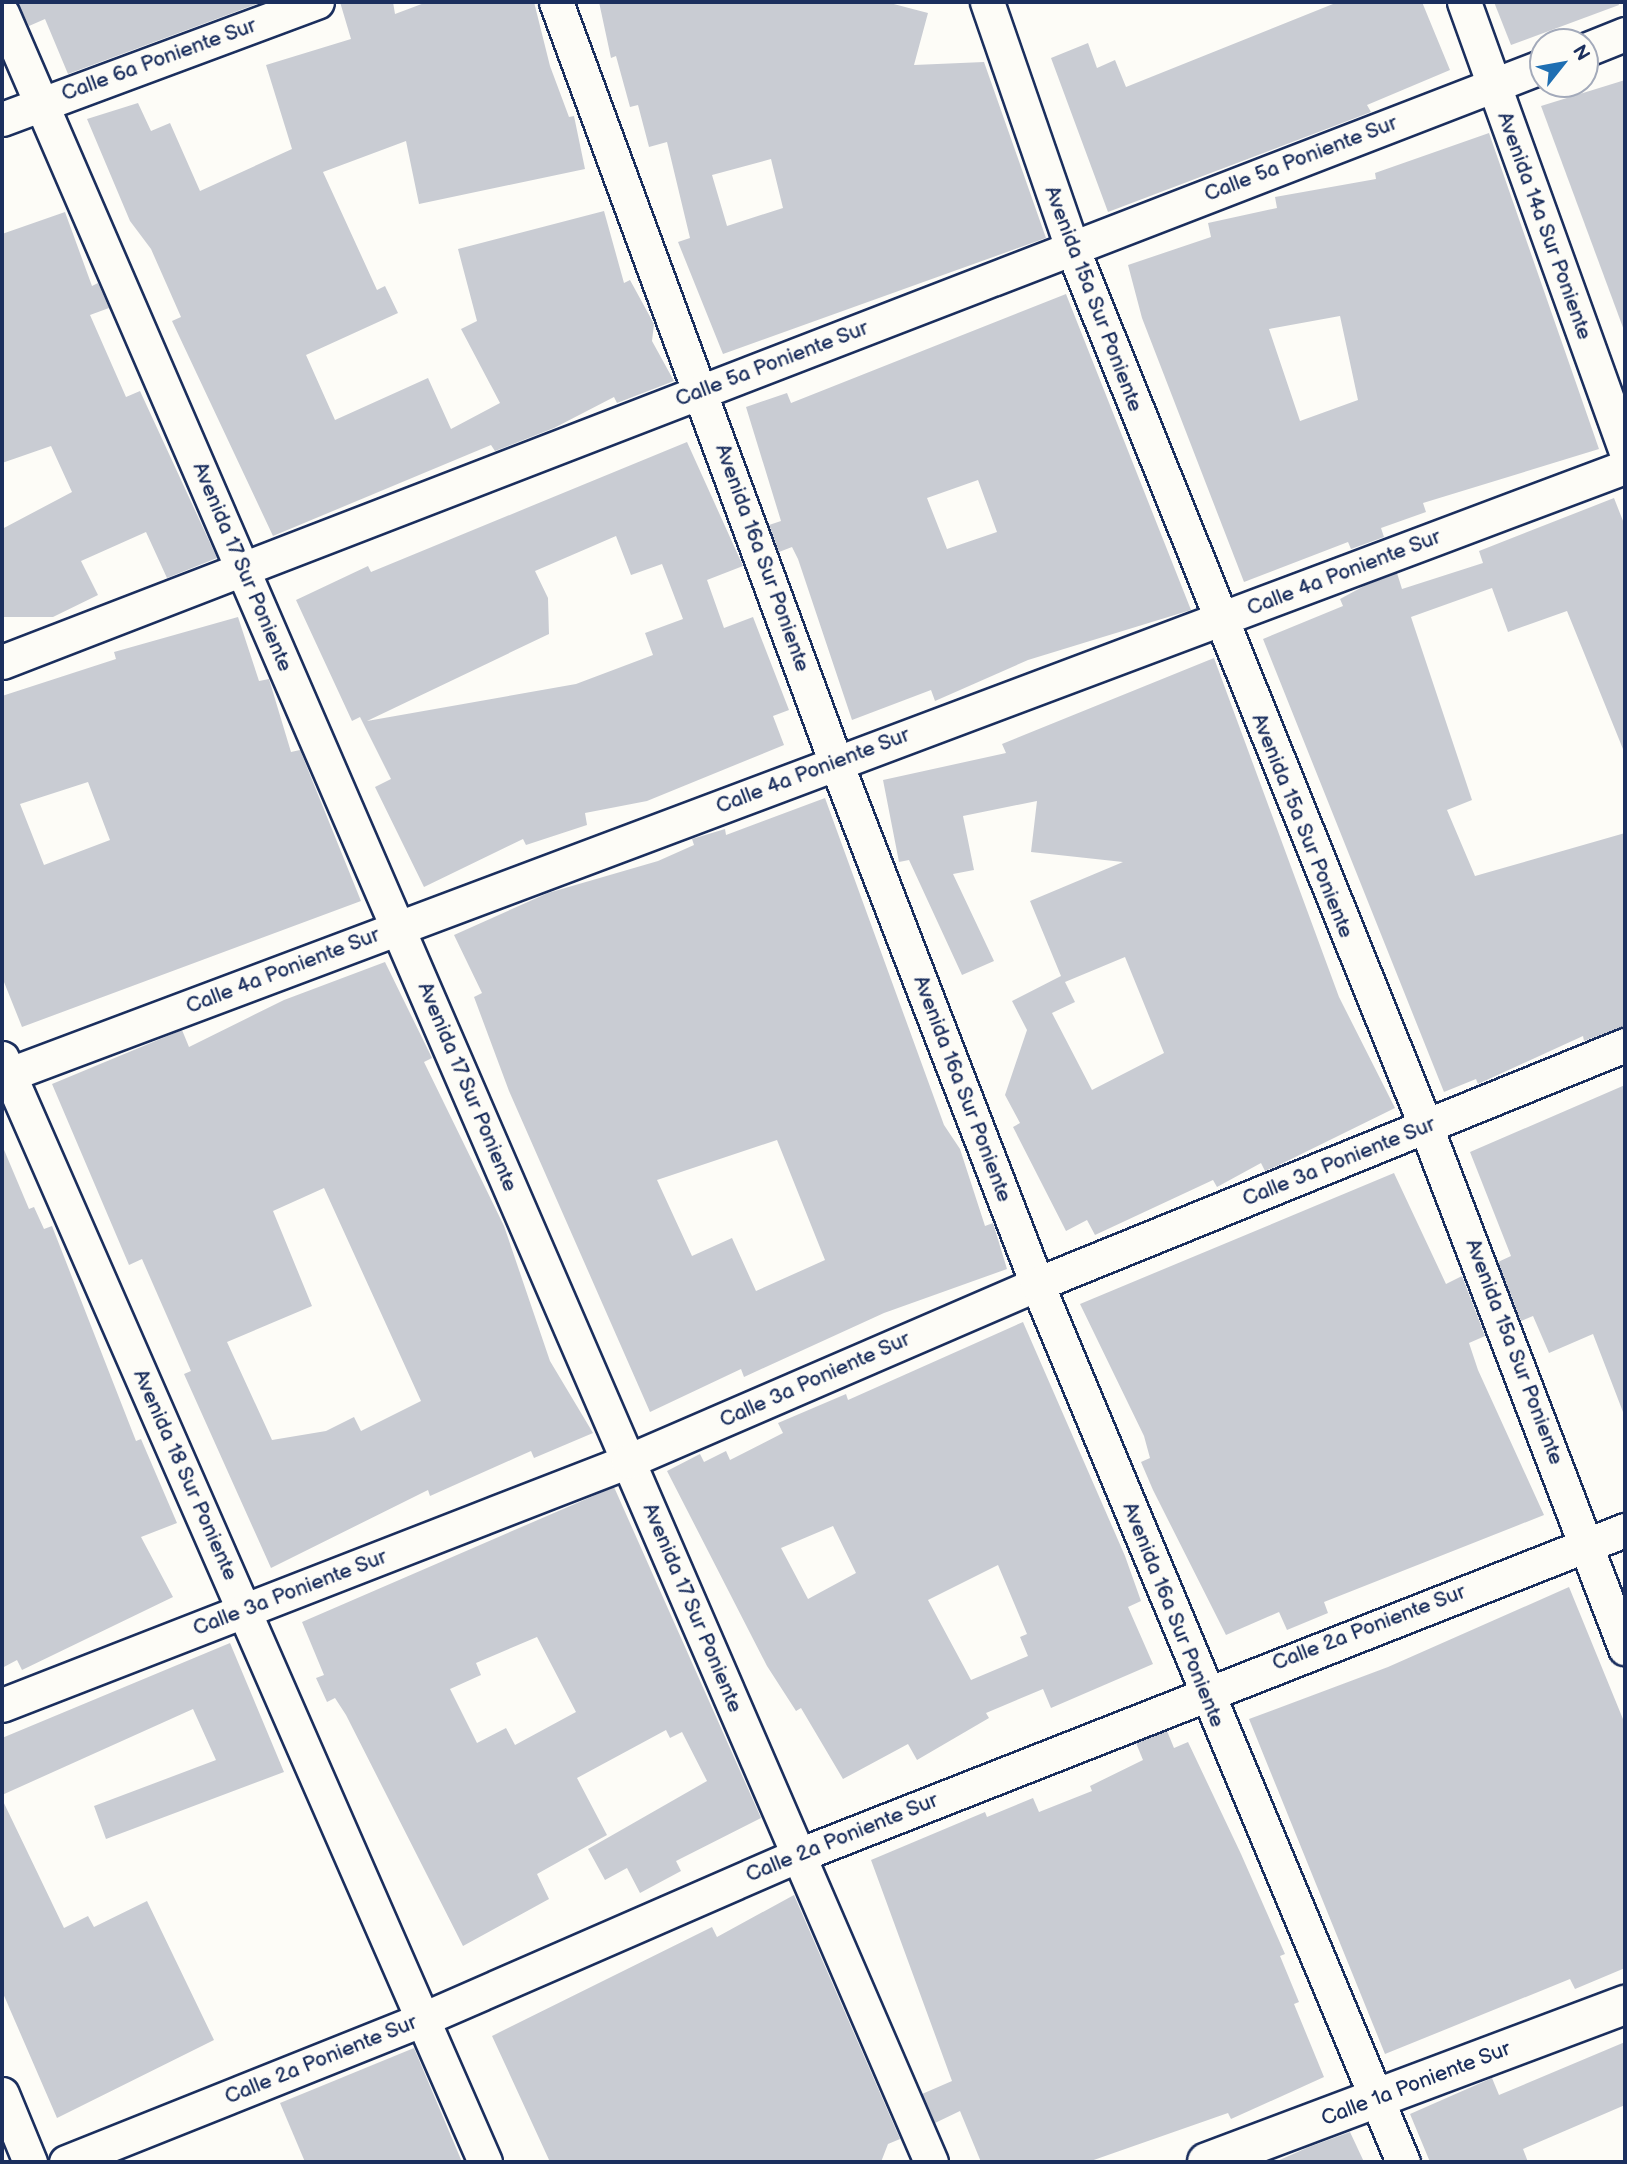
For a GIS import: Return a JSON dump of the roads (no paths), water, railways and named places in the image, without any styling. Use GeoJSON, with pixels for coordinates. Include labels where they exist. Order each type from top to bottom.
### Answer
{"type":"FeatureCollection","features":[{"type":"Feature","properties":{"kind":"street","name":"Calle 6a Poniente Sur"},"geometry":{"type":"LineString","coordinates":[[2,119],[317,2]]}},
{"type":"Feature","properties":{"kind":"street","name":"Avenida 16a Sur Poniente"},"geometry":{"type":"LineString","coordinates":[[556,2],[702,391],[836,762],[1037,1284],[1203,1692],[1403,2162]]}},
{"type":"Feature","properties":{"kind":"street","name":"Avenida 15a Sur Poniente"},"geometry":{"type":"LineString","coordinates":[[987,2],[1072,248],[1217,620],[1426,1127],[1589,1544],[1625,1648]]}},
{"type":"Feature","properties":{"kind":"street","name":"Avenida 14a Sur Poniente"},"geometry":{"type":"LineString","coordinates":[[1464,2],[1625,450]]}},
{"type":"Feature","properties":{"kind":"street","name":"Avenida 17 Sur Poniente"},"geometry":{"type":"LineString","coordinates":[[2,13],[931,2162]]}},
{"type":"Feature","properties":{"kind":"street"},"geometry":{"type":"LineString","coordinates":[[1599,44],[1625,34]]}},
{"type":"Feature","properties":{"kind":"street","name":"Calle 5a Poniente Sur"},"geometry":{"type":"LineString","coordinates":[[2,662],[1529,71]]}},
{"type":"Feature","properties":{"kind":"street","name":"Calle 4a Poniente Sur"},"geometry":{"type":"LineString","coordinates":[[4,1070],[398,928],[1625,467]]}},
{"type":"Feature","properties":{"kind":"street","name":"Calle 3a Poniente Sur"},"geometry":{"type":"LineString","coordinates":[[2,1705],[628,1461],[1037,1284],[1625,1045]]}},
{"type":"Feature","properties":{"kind":"street","name":"Avenida 18 Sur Poniente"},"geometry":{"type":"LineString","coordinates":[[4,1070],[485,2162]]}},
{"type":"Feature","properties":{"kind":"street","name":"Calle 2a Poniente Sur"},"geometry":{"type":"LineString","coordinates":[[66,2162],[422,2019],[799,1855],[1203,1692],[1625,1530]]}},
{"type":"Feature","properties":{"kind":"street","name":"Calle 1a Poniente Sur"},"geometry":{"type":"LineString","coordinates":[[1207,2162],[1625,2005]]}},
{"type":"Feature","properties":{"kind":"street"},"geometry":{"type":"LineString","coordinates":[[2,2094],[30,2162]]}}]}
